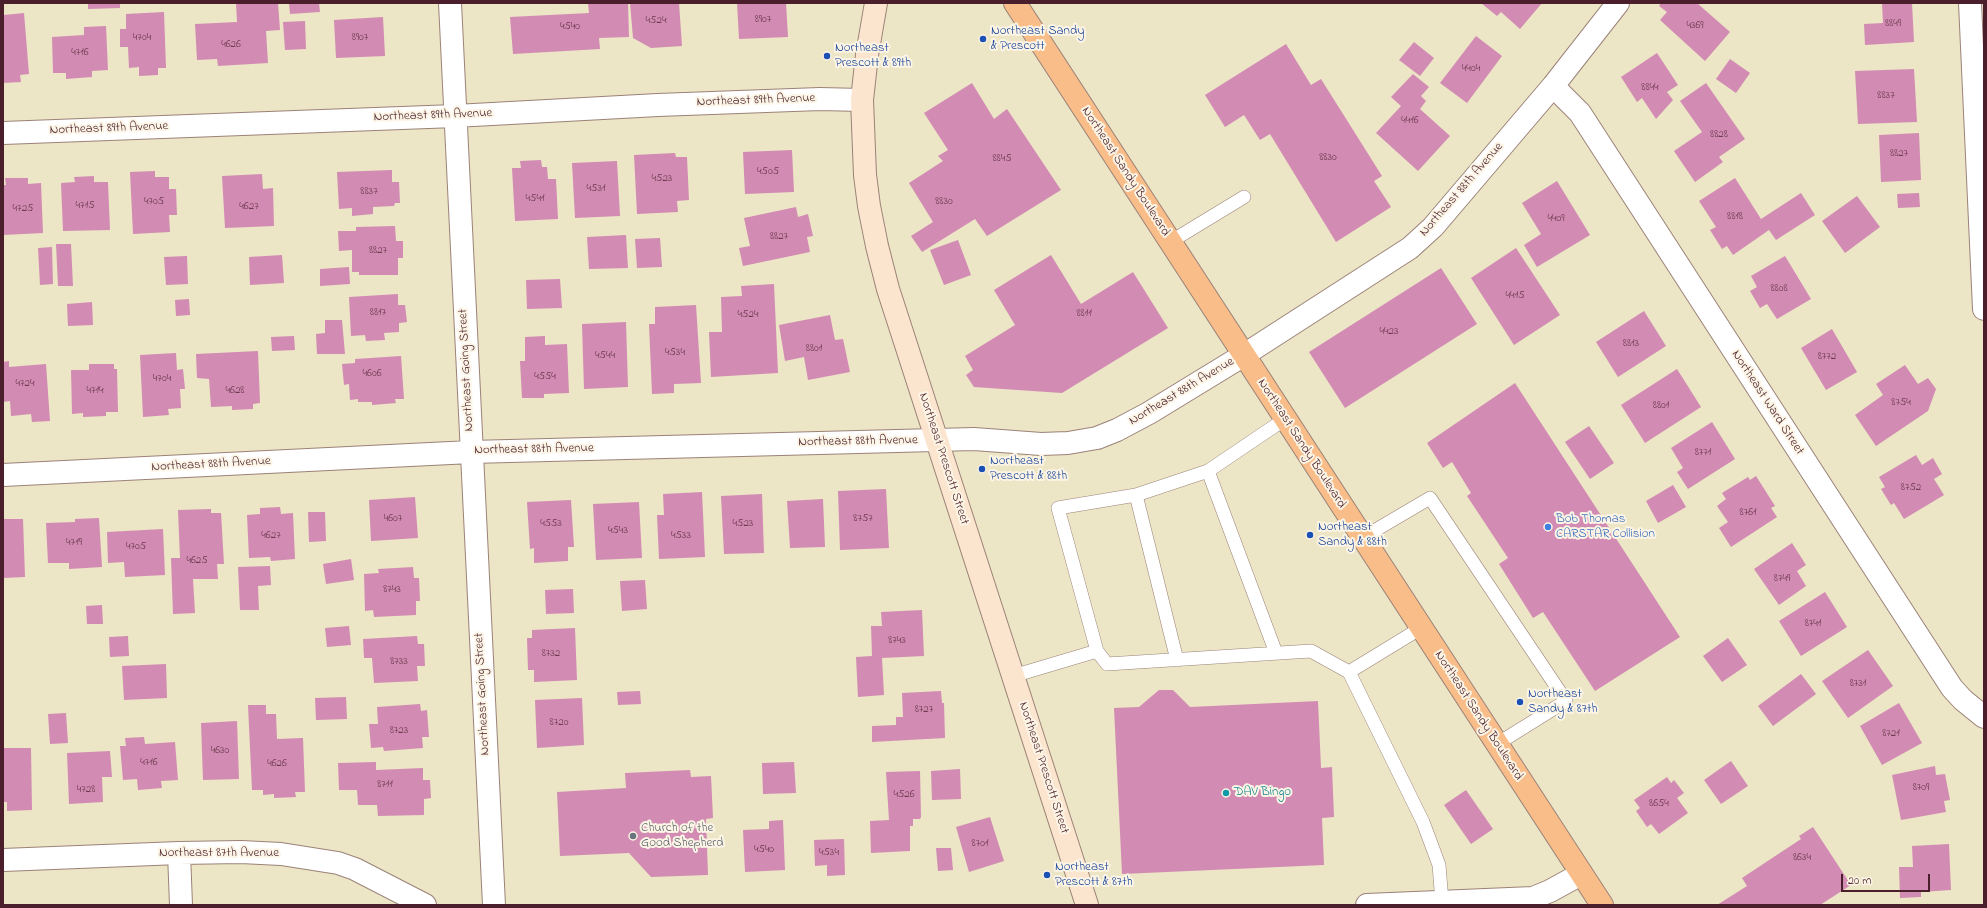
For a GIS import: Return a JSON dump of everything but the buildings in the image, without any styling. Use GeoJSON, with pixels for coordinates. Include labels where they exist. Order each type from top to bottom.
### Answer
{"type":"FeatureCollection","features":[{"type":"Feature","properties":{"kind":"main road","name":"Northeast Sandy Boulevard"},"geometry":{"type":"LineString","coordinates":[[1015,3],[1602,905]]}},
{"type":"Feature","properties":{"kind":"street","name":"Northeast Going Street"},"geometry":{"type":"LineString","coordinates":[[450,3],[494,905]]}},
{"type":"Feature","properties":{"kind":"street","name":"Northeast Prescott Street"},"geometry":{"type":"LineString","coordinates":[[876,3],[867,55],[862,100],[869,206],[877,246],[888,289],[1087,905]]}},
{"type":"Feature","properties":{"kind":"street","name":"Northeast 88th Avenue"},"geometry":{"type":"LineString","coordinates":[[3,475],[471,452],[974,439],[1041,444],[1068,443],[1097,438],[1149,413],[1244,355],[1410,248],[1433,227],[1552,86],[1618,3]]}},
{"type":"Feature","properties":{"kind":"street"},"geometry":{"type":"LineString","coordinates":[[1970,3],[1984,309]]}},
{"type":"Feature","properties":{"kind":"street","name":"Northeast Ward Street"},"geometry":{"type":"LineString","coordinates":[[1552,86],[1580,113],[1952,688],[1963,700],[1984,717]]}},
{"type":"Feature","properties":{"kind":"street","name":"Northeast 89th Avenue"},"geometry":{"type":"LineString","coordinates":[[3,132],[455,116],[658,105],[820,99],[862,100]]}},
{"type":"Feature","properties":{"kind":"street","name":"Northeast 87th Avenue"},"geometry":{"type":"LineString","coordinates":[[3,860],[240,852],[316,858],[355,869],[425,905]]}},
{"type":"Feature","properties":{"kind":"street"},"geometry":{"type":"LineString","coordinates":[[178,853],[181,905]]}},
{"type":"Feature","properties":{"kind":"street"},"geometry":{"type":"LineString","coordinates":[[1367,905],[1532,898],[1550,891],[1581,874]]}},
{"type":"Feature","properties":{"kind":"lane"},"geometry":{"type":"LineString","coordinates":[[1170,242],[1244,197]]}},
{"type":"Feature","properties":{"kind":"lane"},"geometry":{"type":"LineString","coordinates":[[1285,419],[1208,471],[1136,495],[1058,508],[1097,651],[1107,664],[1311,651],[1349,672],[1423,822],[1438,864],[1442,902]]}},
{"type":"Feature","properties":{"kind":"lane"},"geometry":{"type":"LineString","coordinates":[[1208,471],[1276,654]]}},
{"type":"Feature","properties":{"kind":"lane"},"geometry":{"type":"LineString","coordinates":[[1136,495],[1177,660]]}},
{"type":"Feature","properties":{"kind":"lane"},"geometry":{"type":"LineString","coordinates":[[1362,538],[1430,498],[1566,701],[1497,744]]}},
{"type":"Feature","properties":{"kind":"lane"},"geometry":{"type":"LineString","coordinates":[[1349,672],[1421,628]]}},
{"type":"Feature","properties":{"kind":"lane"},"geometry":{"type":"LineString","coordinates":[[1013,676],[1097,651]]}},
{"type":"Feature","properties":{"kind":"place","name":"Northeast Sandy & Prescott"},"geometry":{"type":"Point","coordinates":[983,39]}},
{"type":"Feature","properties":{"kind":"place","name":"Northeast Prescott & 89th"},"geometry":{"type":"Point","coordinates":[827,56]}},
{"type":"Feature","properties":{"kind":"place","name":"Northeast Prescott & 88th"},"geometry":{"type":"Point","coordinates":[982,469]}},
{"type":"Feature","properties":{"kind":"place","name":"Bob Thomas CARSTAR Collision"},"geometry":{"type":"Point","coordinates":[1548,527]}},
{"type":"Feature","properties":{"kind":"place","name":"Northeast Sandy & 88th"},"geometry":{"type":"Point","coordinates":[1310,535]}},
{"type":"Feature","properties":{"kind":"place","name":"Northeast Sandy & 87th"},"geometry":{"type":"Point","coordinates":[1520,702]}},
{"type":"Feature","properties":{"kind":"place","name":"DAV Bingo"},"geometry":{"type":"Point","coordinates":[1226,793]}},
{"type":"Feature","properties":{"kind":"place","name":"Church of the Good Shepherd"},"geometry":{"type":"Point","coordinates":[633,836]}},
{"type":"Feature","properties":{"kind":"place","name":"Northeast Prescott & 87th"},"geometry":{"type":"Point","coordinates":[1047,875]}}]}
